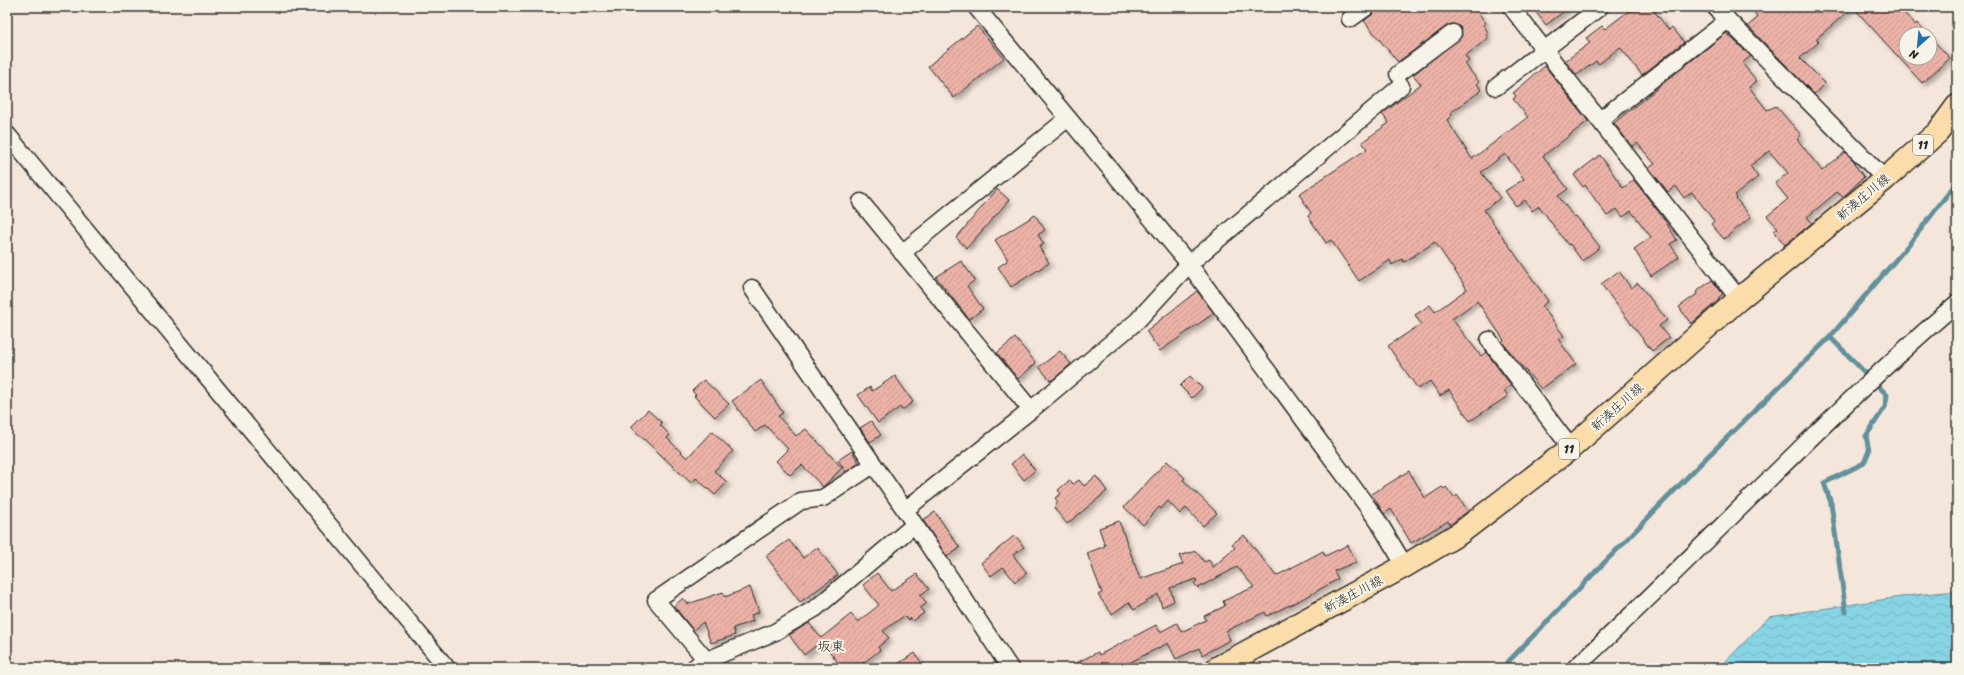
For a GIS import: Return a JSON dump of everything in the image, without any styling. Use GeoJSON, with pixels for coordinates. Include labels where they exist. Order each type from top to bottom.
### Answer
{"type":"FeatureCollection","features":[{"type":"Feature","properties":{"kind":"main road","name":"新湊庄川線"},"geometry":{"type":"LineString","coordinates":[[1217,668],[1405,566],[1460,533],[1571,448],[1739,299],[1885,179],[1938,132],[1957,106]]}},
{"type":"Feature","properties":{"kind":"street"},"geometry":{"type":"LineString","coordinates":[[976,7],[1067,119],[1189,264],[1374,515],[1405,566]]}},
{"type":"Feature","properties":{"kind":"street"},"geometry":{"type":"LineString","coordinates":[[1350,20],[1367,7]]}},
{"type":"Feature","properties":{"kind":"street"},"geometry":{"type":"LineString","coordinates":[[1511,7],[1739,299]]}},
{"type":"Feature","properties":{"kind":"street"},"geometry":{"type":"LineString","coordinates":[[1496,87],[1600,7]]}},
{"type":"Feature","properties":{"kind":"street"},"geometry":{"type":"LineString","coordinates":[[1715,7],[1885,179]]}},
{"type":"Feature","properties":{"kind":"street"},"geometry":{"type":"LineString","coordinates":[[1600,120],[1728,20]]}},
{"type":"Feature","properties":{"kind":"street"},"geometry":{"type":"LineString","coordinates":[[905,510],[1031,410],[1137,321],[1189,264],[1453,33]]}},
{"type":"Feature","properties":{"kind":"street"},"geometry":{"type":"LineString","coordinates":[[902,253],[1067,119]]}},
{"type":"Feature","properties":{"kind":"street"},"geometry":{"type":"LineString","coordinates":[[7,134],[447,668]]}},
{"type":"Feature","properties":{"kind":"street"},"geometry":{"type":"LineString","coordinates":[[861,202],[1031,410]]}},
{"type":"Feature","properties":{"kind":"street"},"geometry":{"type":"LineString","coordinates":[[752,288],[905,510],[1010,668]]}},
{"type":"Feature","properties":{"kind":"street"},"geometry":{"type":"LineString","coordinates":[[1575,668],[1642,606],[1803,446],[1957,303]]}},
{"type":"Feature","properties":{"kind":"street"},"geometry":{"type":"LineString","coordinates":[[1489,340],[1571,448]]}},
{"type":"Feature","properties":{"kind":"street"},"geometry":{"type":"LineString","coordinates":[[873,465],[823,498],[801,501],[656,600],[701,664],[775,632],[816,608],[914,525]]}},
{"type":"Feature","properties":{"kind":"water"},"geometry":{"type":"Polygon","coordinates":[[[1957,591],[1957,668],[1719,668],[1769,617],[1914,595],[1957,591]]]}},
{"type":"Feature","properties":{"kind":"building"},"geometry":{"type":"Polygon","coordinates":[[[1376,7],[1474,7],[1486,23],[1483,25],[1488,32],[1486,34],[1488,38],[1465,56],[1469,61],[1465,64],[1479,82],[1477,84],[1482,90],[1450,113],[1452,115],[1447,120],[1472,159],[1528,117],[1513,99],[1516,96],[1513,93],[1545,66],[1588,121],[1543,156],[1568,189],[1558,196],[1600,247],[1582,261],[1539,206],[1532,211],[1525,200],[1516,206],[1505,191],[1524,179],[1505,154],[1481,172],[1500,198],[1484,210],[1548,301],[1542,306],[1564,336],[1558,339],[1576,364],[1541,389],[1502,342],[1504,340],[1477,301],[1452,319],[1481,356],[1486,352],[1511,385],[1504,390],[1508,396],[1470,421],[1449,390],[1440,396],[1430,381],[1418,389],[1388,346],[1421,324],[1415,315],[1430,305],[1435,312],[1467,289],[1435,242],[1404,262],[1402,259],[1392,265],[1390,260],[1359,281],[1331,240],[1326,243],[1308,216],[1311,213],[1299,194],[1367,149],[1362,142],[1389,123],[1382,114],[1421,84],[1413,75],[1462,36],[1460,27],[1452,24],[1448,25],[1398,62],[1364,21],[1373,14],[1376,7]]]}},
{"type":"Feature","properties":{"kind":"building"},"geometry":{"type":"Polygon","coordinates":[[[1532,7],[1570,7],[1546,25],[1532,7]]]}},
{"type":"Feature","properties":{"kind":"building"},"geometry":{"type":"Polygon","coordinates":[[[1634,7],[1651,7],[1669,30],[1672,27],[1684,42],[1642,75],[1620,47],[1599,64],[1596,61],[1577,75],[1565,61],[1590,43],[1586,38],[1602,26],[1605,29],[1634,7]]]}},
{"type":"Feature","properties":{"kind":"building"},"geometry":{"type":"Polygon","coordinates":[[[1749,7],[1853,7],[1816,39],[1819,42],[1800,58],[1825,83],[1814,94],[1748,26],[1758,17],[1749,7]]]}},
{"type":"Feature","properties":{"kind":"building"},"geometry":{"type":"Polygon","coordinates":[[[1853,7],[1899,7],[1915,25],[1917,23],[1920,26],[1898,26],[1898,57],[1853,7]]]}},
{"type":"Feature","properties":{"kind":"building"},"geometry":{"type":"Polygon","coordinates":[[[977,26],[1004,58],[954,98],[928,66],[977,26]]]}},
{"type":"Feature","properties":{"kind":"building"},"geometry":{"type":"Polygon","coordinates":[[[1726,33],[1751,56],[1742,63],[1757,81],[1749,87],[1767,110],[1776,106],[1801,135],[1797,139],[1822,171],[1845,152],[1856,163],[1854,164],[1864,177],[1843,197],[1837,192],[1807,217],[1812,223],[1785,245],[1774,231],[1778,228],[1767,216],[1788,199],[1775,183],[1788,173],[1769,151],[1750,166],[1758,177],[1735,195],[1737,198],[1736,199],[1751,217],[1724,239],[1711,224],[1714,221],[1692,192],[1684,198],[1676,186],[1668,192],[1649,168],[1655,164],[1637,143],[1632,147],[1614,123],[1726,33]]]}},
{"type":"Feature","properties":{"kind":"building"},"geometry":{"type":"Polygon","coordinates":[[[1938,45],[1950,58],[1922,83],[1907,66],[1938,66],[1938,45]]]}},
{"type":"Feature","properties":{"kind":"building"},"geometry":{"type":"Polygon","coordinates":[[[1600,155],[1623,188],[1634,180],[1664,219],[1677,240],[1670,244],[1679,257],[1651,276],[1634,249],[1651,237],[1631,211],[1623,217],[1617,209],[1607,216],[1585,185],[1583,187],[1574,175],[1600,155]]]}},
{"type":"Feature","properties":{"kind":"building"},"geometry":{"type":"Polygon","coordinates":[[[997,189],[1009,200],[967,248],[956,238],[997,189]]]}},
{"type":"Feature","properties":{"kind":"building"},"geometry":{"type":"Polygon","coordinates":[[[1035,215],[1045,230],[1038,235],[1044,244],[1039,247],[1049,263],[1011,287],[998,267],[1007,261],[1007,258],[995,240],[1035,215]]]}},
{"type":"Feature","properties":{"kind":"building"},"geometry":{"type":"Polygon","coordinates":[[[961,261],[975,280],[967,286],[983,309],[969,319],[936,277],[961,261]]]}},
{"type":"Feature","properties":{"kind":"building"},"geometry":{"type":"Polygon","coordinates":[[[1619,271],[1631,288],[1638,283],[1667,320],[1659,326],[1669,338],[1652,351],[1601,284],[1619,271]]]}},
{"type":"Feature","properties":{"kind":"building"},"geometry":{"type":"Polygon","coordinates":[[[1712,280],[1723,294],[1718,298],[1719,300],[1691,324],[1679,307],[1697,294],[1696,292],[1712,280]]]}},
{"type":"Feature","properties":{"kind":"building"},"geometry":{"type":"Polygon","coordinates":[[[1197,291],[1214,313],[1160,351],[1146,331],[1197,291]]]}},
{"type":"Feature","properties":{"kind":"building"},"geometry":{"type":"Polygon","coordinates":[[[1015,338],[1036,363],[1018,379],[997,353],[1015,338]]]}},
{"type":"Feature","properties":{"kind":"building"},"geometry":{"type":"Polygon","coordinates":[[[1060,351],[1071,364],[1051,381],[1039,367],[1060,351]]]}},
{"type":"Feature","properties":{"kind":"building"},"geometry":{"type":"Polygon","coordinates":[[[895,376],[913,402],[902,410],[900,407],[878,423],[858,395],[870,387],[872,391],[895,376]]]}},
{"type":"Feature","properties":{"kind":"building"},"geometry":{"type":"Polygon","coordinates":[[[1190,376],[1202,388],[1192,398],[1180,386],[1190,376]]]}},
{"type":"Feature","properties":{"kind":"building"},"geometry":{"type":"Polygon","coordinates":[[[704,380],[729,404],[715,417],[694,396],[696,395],[692,391],[704,380]]]}},
{"type":"Feature","properties":{"kind":"building"},"geometry":{"type":"Polygon","coordinates":[[[761,380],[783,413],[778,416],[796,436],[806,429],[842,468],[823,487],[802,465],[790,475],[776,461],[788,449],[765,425],[755,432],[732,401],[761,380]]]}},
{"type":"Feature","properties":{"kind":"building"},"geometry":{"type":"Polygon","coordinates":[[[648,410],[662,423],[660,425],[670,435],[667,438],[687,458],[712,431],[733,451],[714,471],[727,482],[715,495],[696,478],[691,483],[631,427],[648,410]]]}},
{"type":"Feature","properties":{"kind":"building"},"geometry":{"type":"Polygon","coordinates":[[[871,421],[881,435],[870,442],[860,428],[871,421]]]}},
{"type":"Feature","properties":{"kind":"building"},"geometry":{"type":"Polygon","coordinates":[[[852,451],[859,463],[846,472],[838,460],[852,451]]]}},
{"type":"Feature","properties":{"kind":"building"},"geometry":{"type":"Polygon","coordinates":[[[1022,454],[1035,470],[1024,480],[1011,464],[1022,454]]]}},
{"type":"Feature","properties":{"kind":"building"},"geometry":{"type":"Polygon","coordinates":[[[1167,461],[1185,478],[1183,480],[1217,513],[1203,526],[1186,508],[1180,514],[1168,501],[1161,509],[1159,507],[1143,525],[1124,507],[1167,461]]]}},
{"type":"Feature","properties":{"kind":"building"},"geometry":{"type":"Polygon","coordinates":[[[1409,471],[1425,498],[1442,487],[1444,489],[1446,487],[1454,498],[1457,495],[1468,511],[1450,525],[1448,521],[1411,543],[1391,509],[1384,514],[1372,494],[1409,471]]]}},
{"type":"Feature","properties":{"kind":"building"},"geometry":{"type":"Polygon","coordinates":[[[1096,476],[1107,491],[1067,524],[1054,508],[1058,502],[1055,498],[1061,494],[1058,490],[1070,480],[1073,484],[1079,480],[1084,486],[1096,476]]]}},
{"type":"Feature","properties":{"kind":"building"},"geometry":{"type":"Polygon","coordinates":[[[935,512],[960,548],[947,557],[923,520],[935,512]]]}},
{"type":"Feature","properties":{"kind":"building"},"geometry":{"type":"Polygon","coordinates":[[[1119,521],[1140,579],[1183,564],[1179,556],[1196,551],[1204,562],[1209,560],[1213,567],[1235,548],[1232,544],[1244,535],[1276,576],[1323,551],[1325,556],[1348,545],[1356,562],[1334,571],[1338,579],[1308,596],[1267,616],[1265,612],[1226,631],[1230,640],[1202,655],[1199,648],[1176,659],[1168,643],[1119,668],[1066,668],[1098,652],[1099,655],[1156,625],[1160,632],[1177,623],[1181,632],[1206,620],[1204,616],[1225,606],[1223,601],[1254,587],[1237,567],[1198,588],[1194,583],[1197,581],[1196,579],[1170,588],[1174,601],[1162,607],[1158,594],[1134,610],[1129,602],[1112,614],[1098,595],[1102,593],[1087,553],[1105,546],[1099,528],[1119,521]]]}},
{"type":"Feature","properties":{"kind":"building"},"geometry":{"type":"Polygon","coordinates":[[[1015,535],[1024,547],[1013,555],[1027,573],[1015,582],[1003,567],[991,576],[981,563],[1015,535]]]}},
{"type":"Feature","properties":{"kind":"building"},"geometry":{"type":"Polygon","coordinates":[[[789,540],[803,558],[817,547],[838,575],[800,602],[766,556],[789,540]]]}},
{"type":"Feature","properties":{"kind":"building"},"geometry":{"type":"Polygon","coordinates":[[[877,573],[891,591],[917,574],[929,589],[920,595],[927,603],[920,608],[924,613],[913,621],[910,618],[908,620],[904,616],[883,631],[889,638],[878,647],[880,650],[857,668],[842,668],[822,641],[804,655],[789,635],[809,623],[821,638],[851,614],[858,622],[879,605],[863,585],[877,573]]]}},
{"type":"Feature","properties":{"kind":"building"},"geometry":{"type":"Polygon","coordinates":[[[750,587],[759,612],[751,615],[753,621],[733,628],[735,635],[711,643],[703,622],[693,630],[674,606],[683,598],[688,604],[723,592],[725,597],[750,587]]]}},
{"type":"Feature","properties":{"kind":"building"},"geometry":{"type":"Polygon","coordinates":[[[915,653],[925,668],[891,668],[915,653]]]}},
{"type":"Feature","properties":{"kind":"waterway"},"geometry":{"type":"LineString","coordinates":[[1502,668],[1705,459],[1830,337],[1910,243],[1957,182]]}},
{"type":"Feature","properties":{"kind":"waterway"},"geometry":{"type":"LineString","coordinates":[[1830,337],[1887,395],[1885,407],[1866,436],[1869,451],[1864,463],[1824,483],[1831,503],[1846,612]]}},
{"type":"Feature","properties":{"kind":"district","name":"坂東"},"geometry":{"type":"Point","coordinates":[831,646]}}]}
